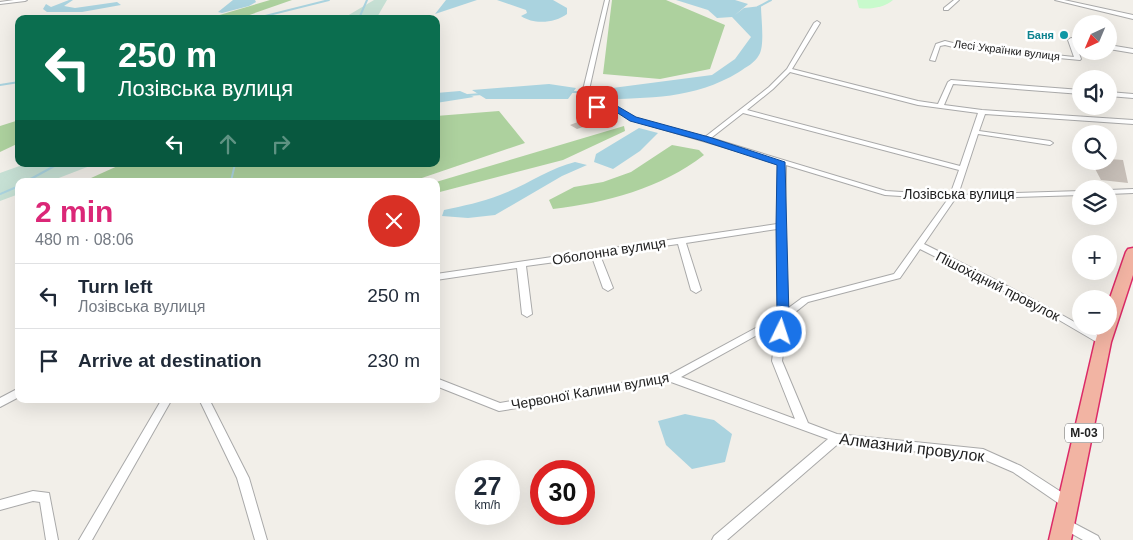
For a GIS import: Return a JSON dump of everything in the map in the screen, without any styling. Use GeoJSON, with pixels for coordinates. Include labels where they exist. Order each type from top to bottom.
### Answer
{"type":"FeatureCollection","features":[{"type":"Feature","properties":{"kind":"highway","name":"М-03"},"geometry":{"type":"LineString","coordinates":[[1117,299],[1133,252]]}},
{"type":"Feature","properties":{"kind":"highway","name":"М-03"},"geometry":{"type":"LineString","coordinates":[[1062,532],[1105,335]]}},
{"type":"Feature","properties":{"kind":"street"},"geometry":{"type":"LineString","coordinates":[[2,3],[26,0]]}},
{"type":"Feature","properties":{"kind":"street","name":"Лозівська вулиця"},"geometry":{"type":"LineString","coordinates":[[607,0],[582,108],[612,106],[633,119],[706,139],[782,164],[886,194],[953,197],[1072,193]]}},
{"type":"Feature","properties":{"kind":"street"},"geometry":{"type":"LineString","coordinates":[[946,9],[958,0]]}},
{"type":"Feature","properties":{"kind":"street"},"geometry":{"type":"LineString","coordinates":[[1057,0],[1133,17]]}},
{"type":"Feature","properties":{"kind":"street"},"geometry":{"type":"LineString","coordinates":[[706,139],[789,70],[817,23]]}},
{"type":"Feature","properties":{"kind":"street","name":"Лесі Українки вулиця"},"geometry":{"type":"LineString","coordinates":[[933,60],[938,45],[945,43],[961,47],[1072,57]]}},
{"type":"Feature","properties":{"kind":"street"},"geometry":{"type":"LineString","coordinates":[[1118,48],[1133,51]]}},
{"type":"Feature","properties":{"kind":"street"},"geometry":{"type":"LineString","coordinates":[[789,70],[879,93],[940,106],[982,112],[1133,122]]}},
{"type":"Feature","properties":{"kind":"street"},"geometry":{"type":"LineString","coordinates":[[940,106],[951,82],[1072,91]]}},
{"type":"Feature","properties":{"kind":"street"},"geometry":{"type":"LineString","coordinates":[[1117,95],[1133,96]]}},
{"type":"Feature","properties":{"kind":"street"},"geometry":{"type":"LineString","coordinates":[[742,111],[963,169]]}},
{"type":"Feature","properties":{"kind":"street"},"geometry":{"type":"LineString","coordinates":[[953,197],[982,112]]}},
{"type":"Feature","properties":{"kind":"street"},"geometry":{"type":"LineString","coordinates":[[975,132],[1050,143]]}},
{"type":"Feature","properties":{"kind":"street"},"geometry":{"type":"LineString","coordinates":[[782,164],[783,317],[777,361],[804,426]]}},
{"type":"Feature","properties":{"kind":"street"},"geometry":{"type":"LineString","coordinates":[[1117,192],[1133,191]]}},
{"type":"Feature","properties":{"kind":"street","name":"Червоної Калини вулиця"},"geometry":{"type":"LineString","coordinates":[[440,384],[499,407],[671,378],[783,317],[805,300],[897,276],[953,197]]}},
{"type":"Feature","properties":{"kind":"street","name":"Оболонна вулиця"},"geometry":{"type":"LineString","coordinates":[[440,276],[781,226]]}},
{"type":"Feature","properties":{"kind":"street"},"geometry":{"type":"LineString","coordinates":[[681,240],[696,290]]}},
{"type":"Feature","properties":{"kind":"street","name":"Пішохідний провулок"},"geometry":{"type":"LineString","coordinates":[[919,245],[1050,311],[1072,319]]}},
{"type":"Feature","properties":{"kind":"street"},"geometry":{"type":"LineString","coordinates":[[595,253],[608,288]]}},
{"type":"Feature","properties":{"kind":"street"},"geometry":{"type":"LineString","coordinates":[[521,265],[527,314]]}},
{"type":"Feature","properties":{"kind":"street","name":"Алмазний провулок"},"geometry":{"type":"LineString","coordinates":[[671,378],[837,438],[983,454],[1005,461],[1069,504]]}},
{"type":"Feature","properties":{"kind":"street"},"geometry":{"type":"LineString","coordinates":[[0,403],[15,394]]}},
{"type":"Feature","properties":{"kind":"street"},"geometry":{"type":"LineString","coordinates":[[85,540],[165,403]]}},
{"type":"Feature","properties":{"kind":"street"},"geometry":{"type":"LineString","coordinates":[[206,403],[243,478],[260,540]]}},
{"type":"Feature","properties":{"kind":"street"},"geometry":{"type":"LineString","coordinates":[[718,540],[837,438]]}},
{"type":"Feature","properties":{"kind":"street"},"geometry":{"type":"LineString","coordinates":[[0,505],[33,496],[45,497],[52,540]]}},
{"type":"Feature","properties":{"kind":"street"},"geometry":{"type":"LineString","coordinates":[[1062,532],[1094,540]]}},
{"type":"Feature","properties":{"kind":"green space"},"geometry":{"type":"Polygon","coordinates":[[[270,0],[292,0],[249,15],[219,15],[270,0]]]}},
{"type":"Feature","properties":{"kind":"green space"},"geometry":{"type":"Polygon","coordinates":[[[374,0],[387,0],[378,15],[349,15],[374,0]]]}},
{"type":"Feature","properties":{"kind":"green space"},"geometry":{"type":"Polygon","coordinates":[[[612,0],[666,0],[725,25],[710,69],[660,79],[603,74],[612,0]]]}},
{"type":"Feature","properties":{"kind":"green space"},"geometry":{"type":"Polygon","coordinates":[[[857,0],[893,0],[882,6],[868,9],[859,8],[857,0]]]}},
{"type":"Feature","properties":{"kind":"green space"},"geometry":{"type":"Polygon","coordinates":[[[499,111],[525,143],[422,178],[91,178],[115,167],[440,167],[440,116],[499,111]]]}},
{"type":"Feature","properties":{"kind":"green space"},"geometry":{"type":"Polygon","coordinates":[[[15,121],[15,145],[0,152],[0,126],[15,121]]]}},
{"type":"Feature","properties":{"kind":"green space"},"geometry":{"type":"Polygon","coordinates":[[[624,126],[625,131],[563,160],[440,192],[440,181],[624,126]]]}},
{"type":"Feature","properties":{"kind":"green space"},"geometry":{"type":"Polygon","coordinates":[[[672,145],[699,150],[704,155],[670,177],[632,192],[593,203],[553,209],[549,200],[574,187],[603,182],[631,172],[672,145]]]}},
{"type":"Feature","properties":{"kind":"green space"},"geometry":{"type":"Polygon","coordinates":[[[17,167],[87,167],[59,178],[15,178],[15,195],[0,201],[0,173],[17,167]]]}},
{"type":"Feature","properties":{"kind":"water"},"geometry":{"type":"Polygon","coordinates":[[[73,0],[64,6],[75,8],[117,2],[121,5],[82,12],[47,12],[43,9],[46,4],[51,7],[73,0]]]}},
{"type":"Feature","properties":{"kind":"water"},"geometry":{"type":"Polygon","coordinates":[[[233,0],[255,0],[256,2],[249,6],[222,13],[218,12],[233,0]]]}},
{"type":"Feature","properties":{"kind":"water"},"geometry":{"type":"Polygon","coordinates":[[[446,0],[477,0],[435,14],[446,0]]]}},
{"type":"Feature","properties":{"kind":"water"},"geometry":{"type":"Polygon","coordinates":[[[497,0],[553,0],[567,8],[567,14],[551,21],[532,21],[521,16],[527,13],[526,10],[497,0]]]}},
{"type":"Feature","properties":{"kind":"water"},"geometry":{"type":"Polygon","coordinates":[[[676,0],[735,0],[748,4],[735,15],[744,8],[761,6],[762,45],[757,58],[739,72],[705,88],[671,95],[598,100],[597,90],[712,75],[735,59],[751,37],[732,17],[717,18],[708,10],[676,0]]]}},
{"type":"Feature","properties":{"kind":"water"},"geometry":{"type":"Polygon","coordinates":[[[549,84],[576,88],[568,99],[486,99],[472,90],[549,84]]]}},
{"type":"Feature","properties":{"kind":"water"},"geometry":{"type":"Polygon","coordinates":[[[460,91],[474,97],[440,102],[440,93],[460,91]]]}},
{"type":"Feature","properties":{"kind":"water"},"geometry":{"type":"Polygon","coordinates":[[[639,128],[658,133],[640,151],[613,169],[594,162],[596,154],[639,128]]]}},
{"type":"Feature","properties":{"kind":"water"},"geometry":{"type":"Polygon","coordinates":[[[575,162],[587,165],[562,176],[495,215],[468,218],[442,216],[444,210],[493,197],[556,168],[575,162]]]}},
{"type":"Feature","properties":{"kind":"water"},"geometry":{"type":"Polygon","coordinates":[[[685,414],[714,420],[732,434],[725,462],[692,469],[666,445],[658,421],[685,414]]]}},
{"type":"Feature","properties":{"kind":"building"},"geometry":{"type":"Polygon","coordinates":[[[593,116],[602,121],[577,129],[570,125],[593,116]]]}},
{"type":"Feature","properties":{"kind":"building"},"geometry":{"type":"Polygon","coordinates":[[[1117,160],[1123,160],[1128,183],[1117,182],[1117,180],[1101,180],[1096,170],[1117,170],[1117,160]]]}},
{"type":"Feature","properties":{"kind":"waterway"},"geometry":{"type":"LineString","coordinates":[[269,15],[329,0]]}},
{"type":"Feature","properties":{"kind":"waterway"},"geometry":{"type":"LineString","coordinates":[[360,15],[367,0]]}},
{"type":"Feature","properties":{"kind":"waterway"},"geometry":{"type":"LineString","coordinates":[[758,7],[771,0]]}},
{"type":"Feature","properties":{"kind":"waterway"},"geometry":{"type":"LineString","coordinates":[[0,85],[15,83]]}},
{"type":"Feature","properties":{"kind":"waterway"},"geometry":{"type":"LineString","coordinates":[[570,92],[599,92]]}},
{"type":"Feature","properties":{"kind":"waterway"},"geometry":{"type":"LineString","coordinates":[[468,95],[482,94]]}},
{"type":"Feature","properties":{"kind":"waterway"},"geometry":{"type":"LineString","coordinates":[[32,178],[53,167]]}},
{"type":"Feature","properties":{"kind":"waterway"},"geometry":{"type":"LineString","coordinates":[[232,178],[234,167]]}},
{"type":"Feature","properties":{"kind":"waterway"},"geometry":{"type":"LineString","coordinates":[[0,194],[15,188]]}},
{"type":"Feature","properties":{"kind":"place","name":"Баня"},"geometry":{"type":"Point","coordinates":[1064,35]}},
{"type":"Feature","properties":{"kind":"route"},"geometry":{"type":"LineString","coordinates":[[597,107],[612,106],[633,119],[706,139],[782,164],[783,317],[781,332]]}}]}
